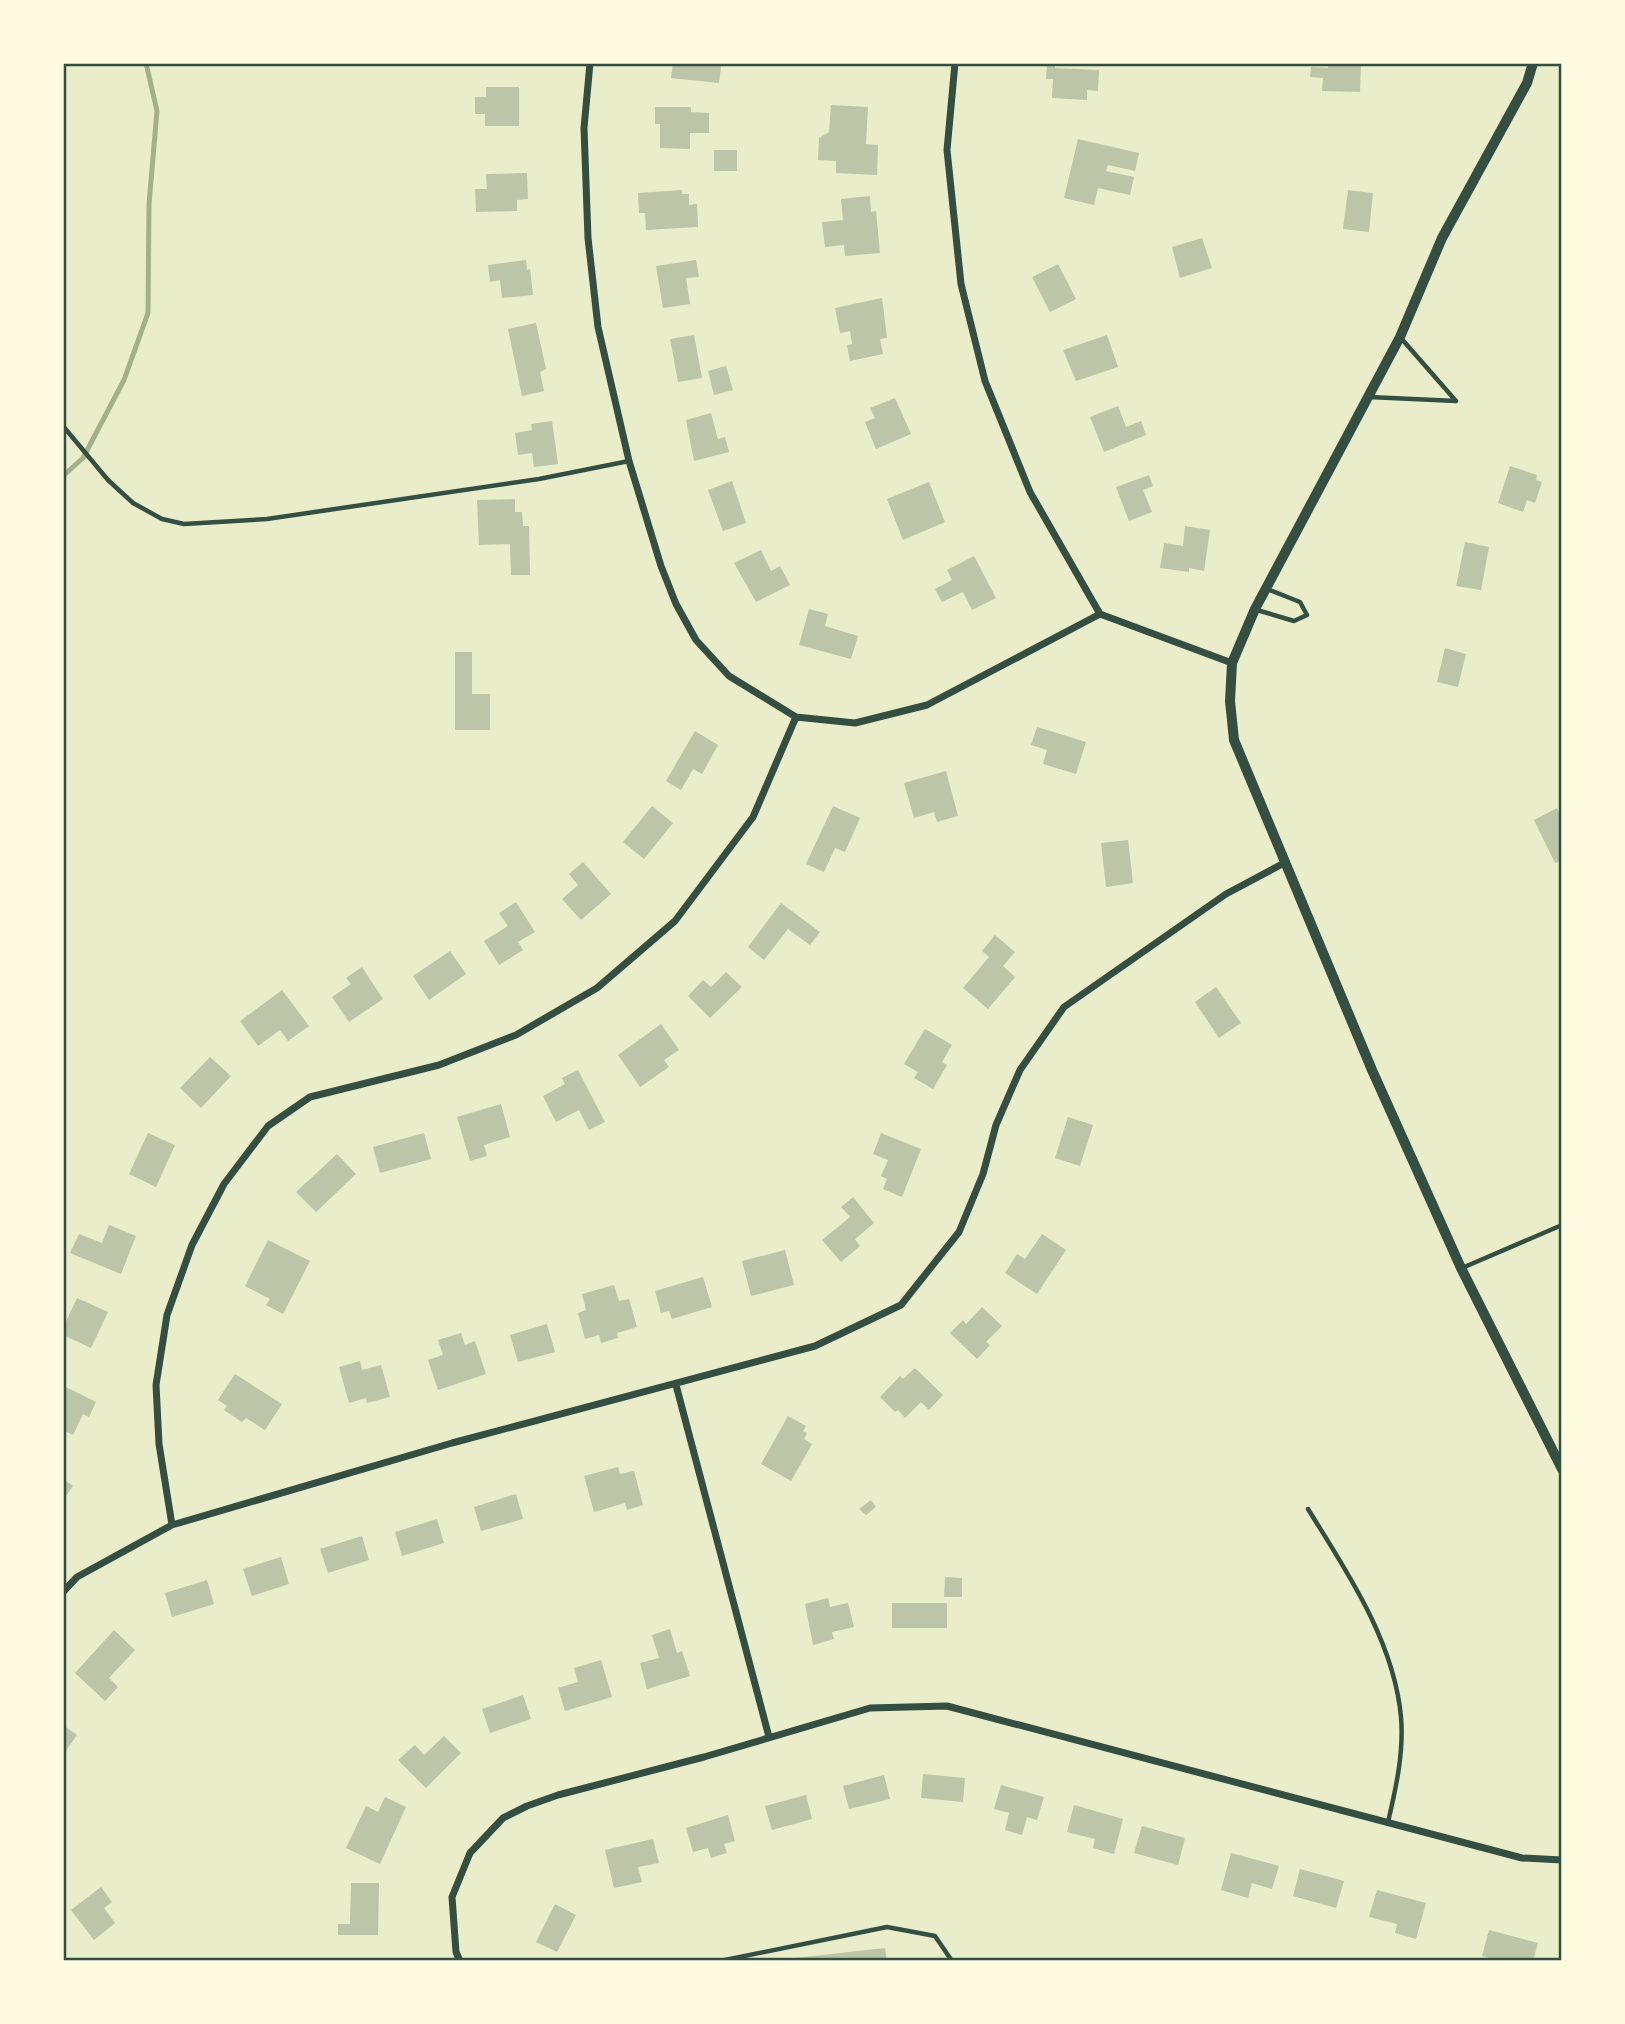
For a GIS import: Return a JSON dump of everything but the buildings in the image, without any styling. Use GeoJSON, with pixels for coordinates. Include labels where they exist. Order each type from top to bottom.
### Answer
{"type":"FeatureCollection","features":[{"type":"Feature","properties":{"kind":"street"},"geometry":{"type":"LineString","coordinates":[[590,63],[584,128],[588,238],[598,327],[629,461],[661,566],[676,604],[696,640],[729,676],[796,717],[855,723],[927,705],[1100,614]]}},
{"type":"Feature","properties":{"kind":"street"},"geometry":{"type":"LineString","coordinates":[[955,63],[947,150],[961,284],[985,381],[1030,492],[1100,614],[1232,663]]}},
{"type":"Feature","properties":{"kind":"street"},"geometry":{"type":"LineString","coordinates":[[1533,63],[1527,83],[1442,238],[1400,337],[1255,609],[1232,663],[1230,701],[1234,740],[1372,1070],[1461,1268],[1562,1469]]}},
{"type":"Feature","properties":{"kind":"street"},"geometry":{"type":"LineString","coordinates":[[173,1525],[159,1444],[156,1385],[167,1315],[192,1245],[224,1184],[268,1126],[310,1097],[439,1065],[516,1035],[597,988],[676,921],[745,828],[753,817],[796,717]]}},
{"type":"Feature","properties":{"kind":"street"},"geometry":{"type":"LineString","coordinates":[[63,1592],[77,1577],[173,1525],[452,1443],[816,1346],[901,1305],[959,1232],[983,1174],[996,1125],[1020,1070],[1064,1007],[1226,894],[1286,862]]}},
{"type":"Feature","properties":{"kind":"street"},"geometry":{"type":"LineString","coordinates":[[676,1385],[769,1737]]}},
{"type":"Feature","properties":{"kind":"street"},"geometry":{"type":"LineString","coordinates":[[460,1961],[456,1952],[452,1897],[470,1853],[503,1818],[558,1795],[870,1708],[947,1706],[1522,1858],[1562,1860]]}},
{"type":"Feature","properties":{"kind":"lane"},"geometry":{"type":"LineString","coordinates":[[1368,397],[1456,401],[1400,337]]}},
{"type":"Feature","properties":{"kind":"lane"},"geometry":{"type":"LineString","coordinates":[[63,426],[108,480],[133,503],[162,519],[184,524],[267,519],[539,479],[629,461]]}},
{"type":"Feature","properties":{"kind":"lane"},"geometry":{"type":"LineString","coordinates":[[1255,609],[1294,621],[1307,615],[1300,602],[1266,589]]}},
{"type":"Feature","properties":{"kind":"lane"},"geometry":{"type":"LineString","coordinates":[[1461,1268],[1562,1225]]}},
{"type":"Feature","properties":{"kind":"lane"},"geometry":{"type":"LineString","coordinates":[[1308,1509],[1345,1568],[1376,1629],[1395,1681],[1401,1718],[1400,1750],[1397,1786],[1388,1823]]}},
{"type":"Feature","properties":{"kind":"lane"},"geometry":{"type":"LineString","coordinates":[[720,1961],[887,1927],[935,1936],[952,1961]]}},
{"type":"Feature","properties":{"kind":"waterway"},"geometry":{"type":"LineString","coordinates":[[63,476],[83,458],[124,380],[148,313],[149,204],[157,111],[146,63]]}}]}
